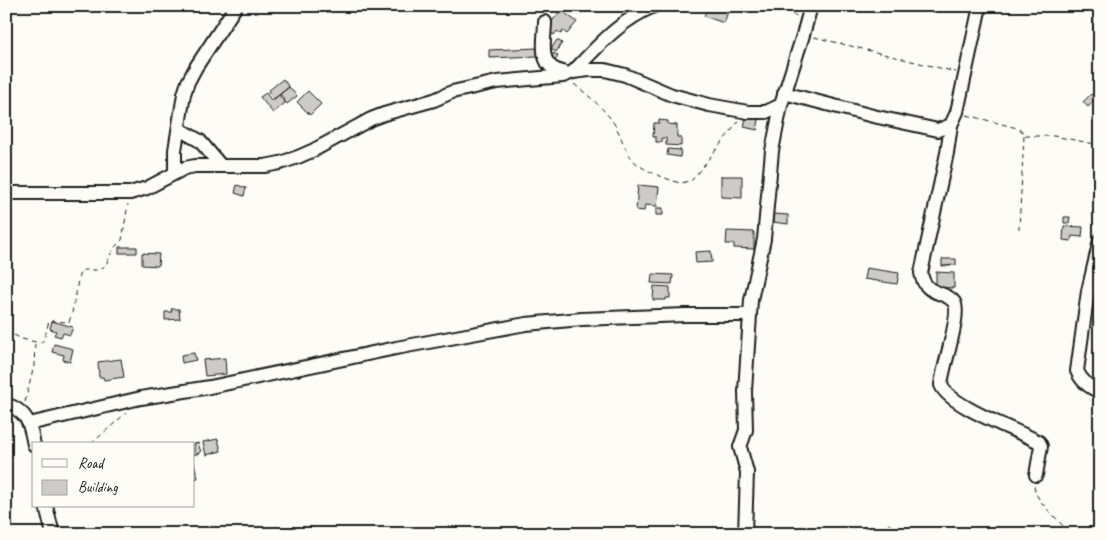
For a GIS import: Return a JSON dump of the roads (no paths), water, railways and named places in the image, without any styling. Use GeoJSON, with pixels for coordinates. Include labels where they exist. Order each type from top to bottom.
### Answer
{"type":"FeatureCollection","features":[{"type":"Feature","properties":{"kind":"street"},"geometry":{"type":"LineString","coordinates":[[568,74],[607,36],[630,18],[654,6]]}},
{"type":"Feature","properties":{"kind":"street"},"geometry":{"type":"LineString","coordinates":[[745,534],[747,472],[740,447],[746,430],[745,391],[751,300],[764,239],[772,151],[782,99],[811,6]]}},
{"type":"Feature","properties":{"kind":"street"},"geometry":{"type":"LineString","coordinates":[[980,6],[956,112],[951,125],[947,153],[921,273],[925,284],[934,292],[952,300],[955,305],[955,321],[941,385],[944,391],[961,403],[1039,442],[1041,446],[1036,475]]}},
{"type":"Feature","properties":{"kind":"street"},"geometry":{"type":"LineString","coordinates":[[175,173],[175,150],[184,94],[188,82],[230,10]]}},
{"type":"Feature","properties":{"kind":"street"},"geometry":{"type":"LineString","coordinates":[[545,22],[544,54],[546,62],[552,68],[568,74]]}},
{"type":"Feature","properties":{"kind":"street"},"geometry":{"type":"LineString","coordinates":[[6,193],[130,193],[147,188],[175,173],[195,166],[265,166],[298,157],[384,114],[434,100],[452,92],[498,82],[605,70],[625,75],[672,95],[709,105],[748,112],[766,112],[782,99]]}},
{"type":"Feature","properties":{"kind":"street"},"geometry":{"type":"LineString","coordinates":[[782,99],[932,130],[943,129],[951,125]]}},
{"type":"Feature","properties":{"kind":"street"},"geometry":{"type":"LineString","coordinates":[[179,129],[200,141],[221,166]]}},
{"type":"Feature","properties":{"kind":"street"},"geometry":{"type":"LineString","coordinates":[[1100,240],[1088,292],[1077,371],[1080,379],[1090,388],[1100,392]]}},
{"type":"Feature","properties":{"kind":"street"},"geometry":{"type":"LineString","coordinates":[[26,418],[210,386],[526,324],[582,319],[685,315],[750,316]]}},
{"type":"Feature","properties":{"kind":"street"},"geometry":{"type":"LineString","coordinates":[[6,404],[26,418],[33,442]]}},
{"type":"Feature","properties":{"kind":"street"},"geometry":{"type":"LineString","coordinates":[[46,508],[53,534]]}}]}
